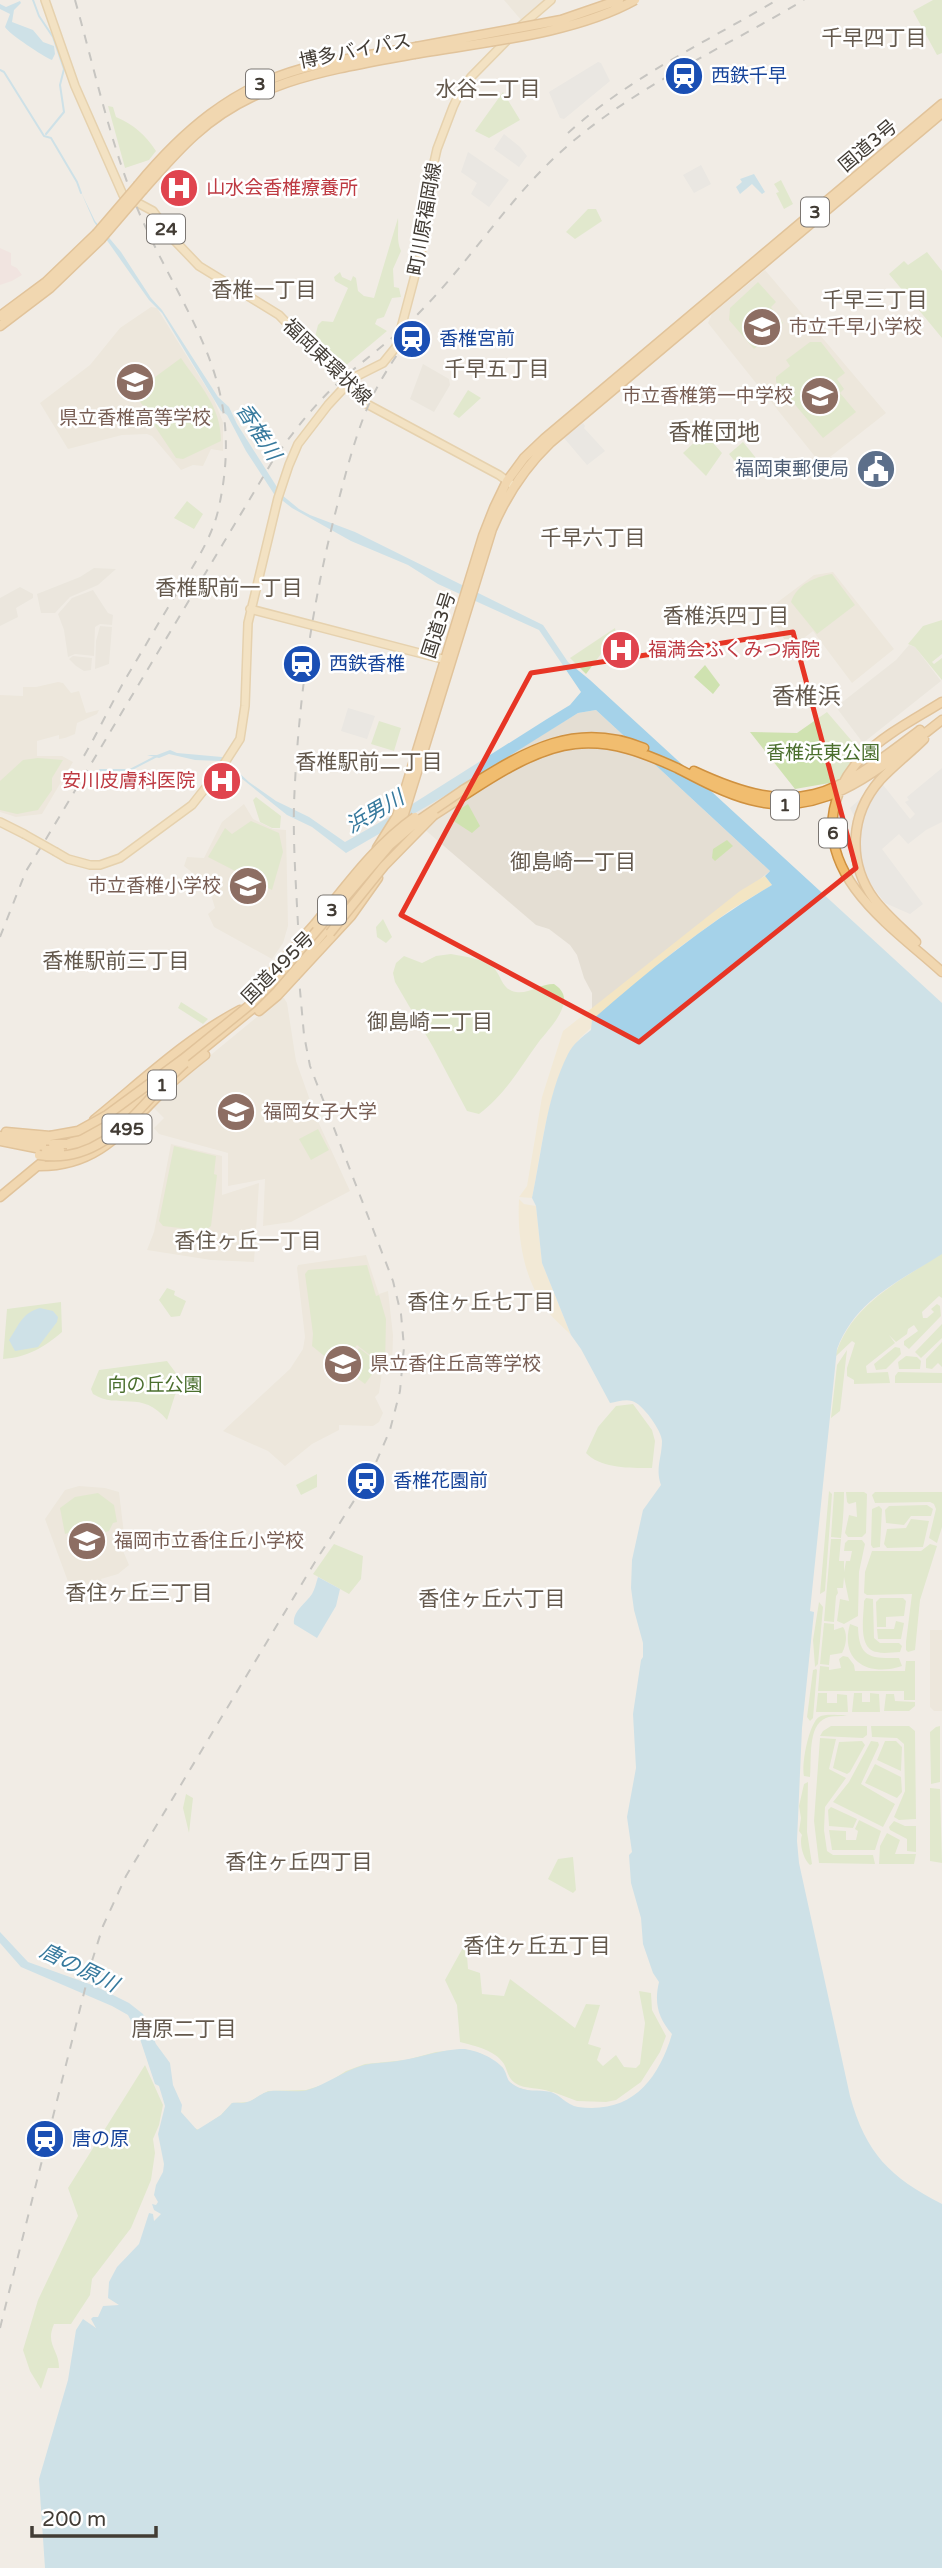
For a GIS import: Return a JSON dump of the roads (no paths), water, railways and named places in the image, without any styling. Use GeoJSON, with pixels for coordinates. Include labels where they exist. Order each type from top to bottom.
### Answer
{"type":"FeatureCollection","features":[{"type":"Feature","properties":{"kind":"highway","name":"博多バイパス"},"geometry":{"type":"LineString","coordinates":[[415,51],[561,20],[619,0]]}},
{"type":"Feature","properties":{"kind":"highway","name":"博多バイパス"},"geometry":{"type":"LineString","coordinates":[[0,326],[50,288],[140,188],[158,161],[192,127],[241,93],[301,69],[563,27],[600,16],[635,0]]}},
{"type":"Feature","properties":{"kind":"highway","name":"国道3号"},"geometry":{"type":"LineString","coordinates":[[52,1147],[86,1144],[107,1133],[170,1076],[257,1007],[289,978],[365,883],[400,824],[472,585],[483,536],[524,458],[942,104]]}},
{"type":"Feature","properties":{"kind":"highway","name":"国道3号"},"geometry":{"type":"LineString","coordinates":[[510,484],[550,443],[942,113]]}},
{"type":"Feature","properties":{"kind":"highway","name":"博多バイパス"},"geometry":{"type":"LineString","coordinates":[[0,316],[99,236]]}},
{"type":"Feature","properties":{"kind":"highway","name":"6"},"geometry":{"type":"LineString","coordinates":[[942,702],[884,739],[855,766],[837,797],[833,827],[836,853],[850,883],[886,922],[942,972]]}},
{"type":"Feature","properties":{"kind":"highway","name":"1"},"geometry":{"type":"LineString","coordinates":[[0,1141],[22,1146],[29,1153],[52,1147],[107,1115],[183,1059],[271,985],[399,837],[463,790],[539,747],[562,740],[596,737],[634,744],[743,792],[777,798],[810,795],[835,787],[858,775],[942,713]]}},
{"type":"Feature","properties":{"kind":"highway","name":"6"},"geometry":{"type":"LineString","coordinates":[[942,722],[876,786],[861,810],[855,840],[856,859],[875,901],[942,965]]}},
{"type":"Feature","properties":{"kind":"highway","name":"1"},"geometry":{"type":"LineString","coordinates":[[0,1133],[74,1155],[88,1151],[111,1138],[170,1076],[275,987],[353,890],[393,848],[434,815],[526,760],[563,746],[607,744],[632,750],[752,801],[777,804],[810,803],[838,793],[860,781],[942,722]]}},
{"type":"Feature","properties":{"kind":"highway"},"geometry":{"type":"LineString","coordinates":[[267,982],[346,884],[393,832],[463,790]]}},
{"type":"Feature","properties":{"kind":"highway","name":"国道3号"},"geometry":{"type":"LineString","coordinates":[[52,1147],[83,1138],[112,1121],[164,1072],[244,1008],[359,877],[403,810]]}},
{"type":"Feature","properties":{"kind":"highway"},"geometry":{"type":"LineString","coordinates":[[289,978],[330,933],[384,866],[434,815]]}},
{"type":"Feature","properties":{"kind":"highway","name":"国道495号"},"geometry":{"type":"LineString","coordinates":[[38,1166],[53,1166],[105,1148],[124,1133],[164,1090],[277,996],[289,978]]}},
{"type":"Feature","properties":{"kind":"highway","name":"国道495号"},"geometry":{"type":"LineString","coordinates":[[0,1197],[185,1046],[244,1008]]}},
{"type":"Feature","properties":{"kind":"highway","name":"国道495号"},"geometry":{"type":"LineString","coordinates":[[198,1060],[223,1034]]}},
{"type":"Feature","properties":{"kind":"main road","name":"福岡東環状線"},"geometry":{"type":"LineString","coordinates":[[45,0],[75,86],[123,195],[153,211],[175,241],[200,266],[279,315],[365,403],[510,484]]}},
{"type":"Feature","properties":{"kind":"main road","name":"町川原福岡線"},"geometry":{"type":"LineString","coordinates":[[0,822],[68,859],[90,864],[106,863],[120,858],[192,805],[225,762],[240,739],[244,719],[246,640],[250,609],[278,498],[298,444],[318,416],[346,386],[354,378],[383,363],[398,343],[423,245],[425,198],[438,149],[460,92],[500,48],[551,0]]}},
{"type":"Feature","properties":{"kind":"main road"},"geometry":{"type":"LineString","coordinates":[[250,609],[448,660]]}},
{"type":"Feature","properties":{"kind":"water"},"geometry":{"type":"Polygon","coordinates":[[[20,1],[14,10],[12,22],[33,30],[43,42],[54,46],[55,54],[52,60],[5,27],[10,14],[0,9],[0,4],[6,7],[20,1]]]}},
{"type":"Feature","properties":{"kind":"water"},"geometry":{"type":"Polygon","coordinates":[[[754,174],[765,192],[762,194],[752,184],[740,194],[736,187],[742,182],[740,179],[754,174]]]}},
{"type":"Feature","properties":{"kind":"water"},"geometry":{"type":"Polygon","coordinates":[[[81,192],[95,221],[121,252],[162,310],[218,397],[229,407],[282,495],[310,515],[355,532],[543,625],[568,662],[942,1003],[942,1254],[867,1304],[845,1332],[837,1349],[810,1611],[814,1612],[802,1728],[797,1841],[799,1863],[856,2116],[872,2149],[882,2162],[908,2184],[942,2204],[942,2568],[45,2568],[39,2479],[68,2380],[76,2330],[83,2319],[96,2328],[91,2319],[98,2317],[103,2306],[119,2305],[108,2298],[109,2282],[117,2267],[139,2244],[149,2213],[153,2214],[154,2221],[161,2214],[154,2210],[152,2204],[156,2205],[158,2202],[154,2195],[163,2172],[158,2134],[165,2106],[139,2036],[128,2015],[21,1967],[0,1943],[0,1932],[28,1962],[95,1986],[129,2003],[143,2014],[156,2044],[170,2063],[173,2085],[182,2105],[181,2112],[197,2130],[221,2115],[232,2103],[250,2101],[267,2092],[308,2090],[361,2066],[460,2049],[489,2057],[503,2068],[510,2082],[519,2087],[551,2092],[578,2107],[597,2108],[613,2105],[640,2091],[650,2080],[666,2051],[672,2034],[658,2010],[659,1982],[643,1944],[641,1918],[631,1883],[629,1855],[632,1852],[627,1817],[636,1768],[633,1714],[643,1657],[643,1643],[631,1588],[632,1560],[643,1510],[661,1485],[659,1468],[662,1441],[655,1424],[636,1403],[627,1400],[610,1403],[571,1335],[542,1263],[536,1206],[532,1198],[554,1088],[568,1054],[591,1030],[592,1020],[679,948],[772,885],[765,876],[770,871],[596,710],[578,713],[455,790],[346,853],[312,827],[287,815],[220,761],[195,760],[169,754],[159,758],[147,755],[157,755],[170,750],[222,757],[249,782],[276,801],[309,817],[345,842],[414,803],[570,705],[581,692],[539,630],[438,584],[408,565],[351,541],[292,508],[274,494],[162,313],[149,300],[94,222],[81,192]]]}},
{"type":"Feature","properties":{"kind":"water"},"geometry":{"type":"Polygon","coordinates":[[[40,1308],[53,1311],[58,1317],[57,1322],[38,1347],[15,1351],[9,1340],[25,1316],[40,1308]]]}},
{"type":"Feature","properties":{"kind":"water"},"geometry":{"type":"Polygon","coordinates":[[[318,1577],[340,1589],[336,1606],[317,1638],[294,1624],[294,1620],[312,1594],[318,1577]]]}},
{"type":"Feature","properties":{"kind":"waterway"},"geometry":{"type":"LineString","coordinates":[[33,0],[39,16],[53,37],[64,69],[60,85],[64,112],[46,134]]}},
{"type":"Feature","properties":{"kind":"waterway","name":"香椎川"},"geometry":{"type":"LineString","coordinates":[[0,70],[4,72],[44,136],[51,138],[81,193]]}},
{"type":"Feature","properties":{"kind":"waterway","name":"浜男川"},"geometry":{"type":"LineString","coordinates":[[100,770],[130,770],[157,756]]}},
{"type":"Feature","properties":{"kind":"railway"},"geometry":{"type":"LineString","coordinates":[[75,0],[126,178],[153,243],[206,350],[218,385],[225,422],[225,464],[215,522],[195,562],[81,761]]}},
{"type":"Feature","properties":{"kind":"railway"},"geometry":{"type":"LineString","coordinates":[[568,133],[643,77],[777,0]]}},
{"type":"Feature","properties":{"kind":"railway"},"geometry":{"type":"LineString","coordinates":[[0,937],[26,871],[272,462],[312,410],[340,381],[417,315],[535,177],[581,134],[642,92],[804,0]]}},
{"type":"Feature","properties":{"kind":"railway"},"geometry":{"type":"LineString","coordinates":[[298,925],[294,834],[296,765],[308,648],[322,571],[358,432],[373,395],[422,320]]}},
{"type":"Feature","properties":{"kind":"railway"},"geometry":{"type":"LineString","coordinates":[[0,2328],[103,1926],[126,1876],[371,1474],[390,1430],[400,1391],[404,1347],[401,1314],[393,1281],[310,1066],[299,979]]}},
{"type":"Feature","properties":{"kind":"place","name":"西鉄千早"},"geometry":{"type":"Point","coordinates":[684,76]}},
{"type":"Feature","properties":{"kind":"place","name":"山水会香椎療養所"},"geometry":{"type":"Point","coordinates":[179,188]}},
{"type":"Feature","properties":{"kind":"place","name":"市立千早小学校"},"geometry":{"type":"Point","coordinates":[762,327]}},
{"type":"Feature","properties":{"kind":"place","name":"香椎宮前"},"geometry":{"type":"Point","coordinates":[412,339]}},
{"type":"Feature","properties":{"kind":"place","name":"県立香椎高等学校"},"geometry":{"type":"Point","coordinates":[135,382]}},
{"type":"Feature","properties":{"kind":"place","name":"市立香椎第一中学校"},"geometry":{"type":"Point","coordinates":[820,396]}},
{"type":"Feature","properties":{"kind":"place","name":"福岡東郵便局"},"geometry":{"type":"Point","coordinates":[876,469]}},
{"type":"Feature","properties":{"kind":"place","name":"福満会ふくみつ病院"},"geometry":{"type":"Point","coordinates":[621,650]}},
{"type":"Feature","properties":{"kind":"place","name":"西鉄香椎"},"geometry":{"type":"Point","coordinates":[302,664]}},
{"type":"Feature","properties":{"kind":"place","name":"安川皮膚科医院"},"geometry":{"type":"Point","coordinates":[222,781]}},
{"type":"Feature","properties":{"kind":"place","name":"市立香椎小学校"},"geometry":{"type":"Point","coordinates":[248,886]}},
{"type":"Feature","properties":{"kind":"place","name":"福岡女子大学"},"geometry":{"type":"Point","coordinates":[236,1112]}},
{"type":"Feature","properties":{"kind":"place","name":"県立香住丘高等学校"},"geometry":{"type":"Point","coordinates":[343,1364]}},
{"type":"Feature","properties":{"kind":"place","name":"香椎花園前"},"geometry":{"type":"Point","coordinates":[366,1481]}},
{"type":"Feature","properties":{"kind":"place","name":"福岡市立香住丘小学校"},"geometry":{"type":"Point","coordinates":[87,1541]}},
{"type":"Feature","properties":{"kind":"place","name":"唐の原"},"geometry":{"type":"Point","coordinates":[45,2139]}},
{"type":"Feature","properties":{"kind":"district","name":"千早四丁目"},"geometry":{"type":"Point","coordinates":[874,38]}},
{"type":"Feature","properties":{"kind":"district","name":"水谷二丁目"},"geometry":{"type":"Point","coordinates":[488,89]}},
{"type":"Feature","properties":{"kind":"district","name":"香椎一丁目"},"geometry":{"type":"Point","coordinates":[264,290]}},
{"type":"Feature","properties":{"kind":"district","name":"千早三丁目"},"geometry":{"type":"Point","coordinates":[875,300]}},
{"type":"Feature","properties":{"kind":"district","name":"千早五丁目"},"geometry":{"type":"Point","coordinates":[497,369]}},
{"type":"Feature","properties":{"kind":"district","name":"香椎団地"},"geometry":{"type":"Point","coordinates":[714,433]}},
{"type":"Feature","properties":{"kind":"district","name":"千早六丁目"},"geometry":{"type":"Point","coordinates":[593,538]}},
{"type":"Feature","properties":{"kind":"district","name":"香椎駅前一丁目"},"geometry":{"type":"Point","coordinates":[229,588]}},
{"type":"Feature","properties":{"kind":"district","name":"香椎浜四丁目"},"geometry":{"type":"Point","coordinates":[726,616]}},
{"type":"Feature","properties":{"kind":"district","name":"香椎浜"},"geometry":{"type":"Point","coordinates":[806,697]}},
{"type":"Feature","properties":{"kind":"district","name":"香椎駅前二丁目"},"geometry":{"type":"Point","coordinates":[369,762]}},
{"type":"Feature","properties":{"kind":"district","name":"御島崎一丁目"},"geometry":{"type":"Point","coordinates":[573,862]}},
{"type":"Feature","properties":{"kind":"district","name":"香椎駅前三丁目"},"geometry":{"type":"Point","coordinates":[116,961]}},
{"type":"Feature","properties":{"kind":"district","name":"御島崎二丁目"},"geometry":{"type":"Point","coordinates":[430,1022]}},
{"type":"Feature","properties":{"kind":"district","name":"香住ヶ丘一丁目"},"geometry":{"type":"Point","coordinates":[248,1241]}},
{"type":"Feature","properties":{"kind":"district","name":"香住ヶ丘七丁目"},"geometry":{"type":"Point","coordinates":[481,1302]}},
{"type":"Feature","properties":{"kind":"district","name":"香住ヶ丘三丁目"},"geometry":{"type":"Point","coordinates":[139,1593]}},
{"type":"Feature","properties":{"kind":"district","name":"香住ヶ丘六丁目"},"geometry":{"type":"Point","coordinates":[492,1599]}},
{"type":"Feature","properties":{"kind":"district","name":"香住ヶ丘四丁目"},"geometry":{"type":"Point","coordinates":[299,1862]}},
{"type":"Feature","properties":{"kind":"district","name":"香住ヶ丘五丁目"},"geometry":{"type":"Point","coordinates":[537,1946]}},
{"type":"Feature","properties":{"kind":"district","name":"唐原二丁目"},"geometry":{"type":"Point","coordinates":[184,2029]}},
{"type":"Feature","properties":{"kind":"park label","name":"香椎浜東公園"},"geometry":{"type":"Point","coordinates":[823,753]}},
{"type":"Feature","properties":{"kind":"park label","name":"向の丘公園"},"geometry":{"type":"Point","coordinates":[155,1385]}},
{"type":"Feature","properties":{"kind":"water label","name":"唐の原川"},"geometry":{"type":"Point","coordinates":[79,1968]}}]}
